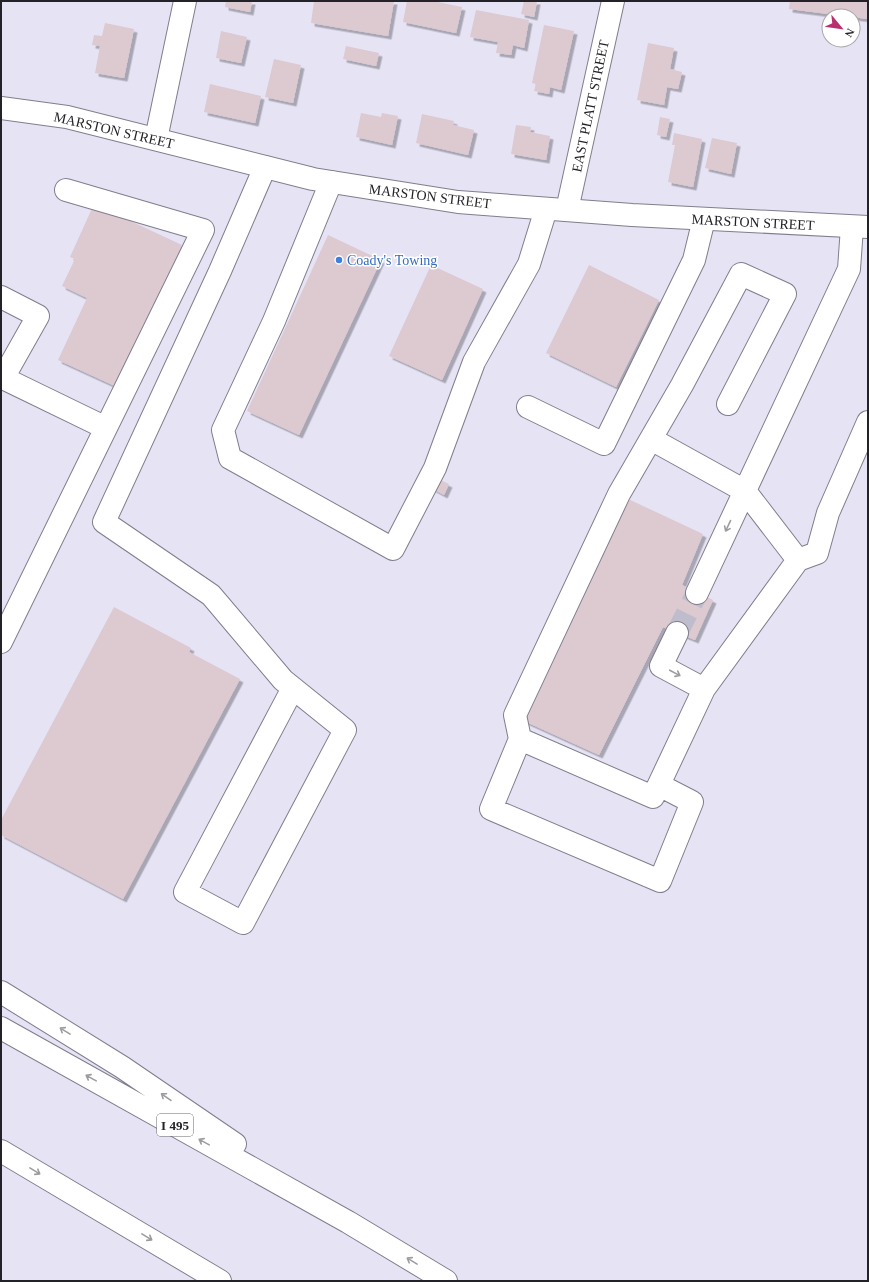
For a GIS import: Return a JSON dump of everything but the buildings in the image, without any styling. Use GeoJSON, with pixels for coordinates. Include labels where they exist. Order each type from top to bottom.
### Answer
{"type":"FeatureCollection","features":[{"type":"Feature","properties":{"kind":"main road"},"geometry":{"type":"LineString","coordinates":[[156,139],[185,1]]}},
{"type":"Feature","properties":{"kind":"main road","name":"EAST PLATT STREET"},"geometry":{"type":"LineString","coordinates":[[331,182],[274,321],[223,430],[230,458],[393,549],[435,468],[474,362],[529,264],[556,210],[612,1]]}},
{"type":"Feature","properties":{"kind":"main road","name":"MARSTON STREET"},"geometry":{"type":"LineString","coordinates":[[1,108],[67,117],[331,182],[458,202],[556,210],[860,227]]}},
{"type":"Feature","properties":{"kind":"main road"},"geometry":{"type":"LineString","coordinates":[[265,166],[220,271],[104,522],[211,595],[283,680],[345,730],[243,923],[185,892],[292,688]]}},
{"type":"Feature","properties":{"kind":"main road"},"geometry":{"type":"LineString","coordinates":[[1,642],[203,230],[66,190]]}},
{"type":"Feature","properties":{"kind":"main road"},"geometry":{"type":"LineString","coordinates":[[528,407],[604,444],[694,260],[704,219]]}},
{"type":"Feature","properties":{"kind":"main road"},"geometry":{"type":"LineString","coordinates":[[697,593],[849,269],[860,227]]}},
{"type":"Feature","properties":{"kind":"main road"},"geometry":{"type":"LineString","coordinates":[[659,785],[692,802],[660,881],[491,809],[520,739],[515,715],[619,494],[682,385],[741,274],[785,294],[728,404]]}},
{"type":"Feature","properties":{"kind":"main road"},"geometry":{"type":"LineString","coordinates":[[1,297],[38,316],[3,378],[106,428]]}},
{"type":"Feature","properties":{"kind":"main road"},"geometry":{"type":"LineString","coordinates":[[520,739],[653,797],[704,689],[798,560],[816,553],[828,514],[868,422]]}},
{"type":"Feature","properties":{"kind":"main road"},"geometry":{"type":"LineString","coordinates":[[651,439],[745,491],[798,560]]}},
{"type":"Feature","properties":{"kind":"main road"},"geometry":{"type":"LineString","coordinates":[[677,633],[661,666],[704,689]]}},
{"type":"Feature","properties":{"kind":"main road"},"geometry":{"type":"LineString","coordinates":[[1,992],[122,1067],[348,1222]]}},
{"type":"Feature","properties":{"kind":"main road","name":"I 495"},"geometry":{"type":"LineString","coordinates":[[1,1028],[348,1222],[446,1281]]}},
{"type":"Feature","properties":{"kind":"main road"},"geometry":{"type":"LineString","coordinates":[[1,1151],[220,1281]]}},
{"type":"Feature","properties":{"kind":"tunnel"},"geometry":{"type":"LineString","coordinates":[[677,633],[697,593]]}},
{"type":"Feature","properties":{"kind":"place","name":"Coady's Towing"},"geometry":{"type":"Point","coordinates":[339,260]}}]}
